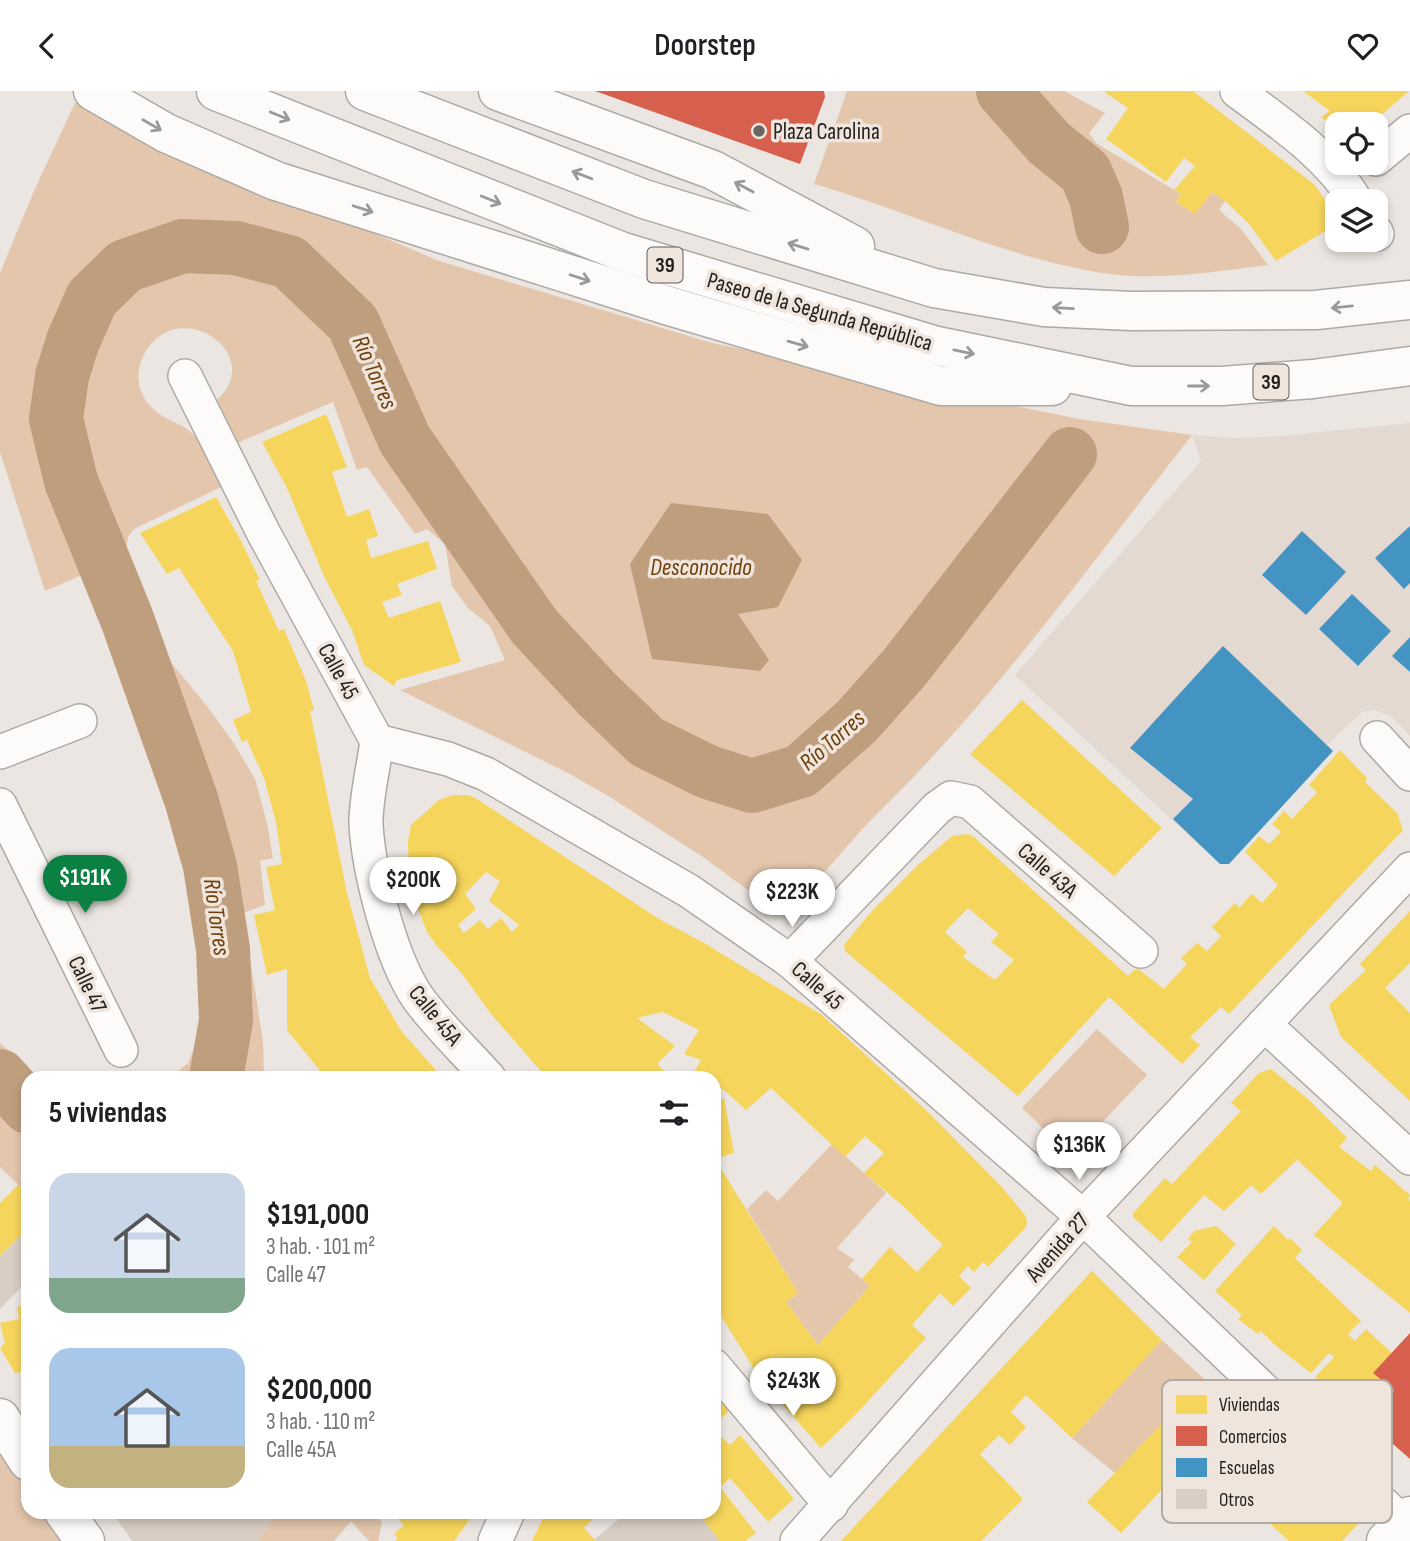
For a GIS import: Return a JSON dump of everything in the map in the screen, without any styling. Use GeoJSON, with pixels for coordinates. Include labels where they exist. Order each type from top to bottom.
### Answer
{"type":"FeatureCollection","features":[{"type":"Feature","properties":{"kind":"main road"},"geometry":{"type":"LineString","coordinates":[[93,91],[166,133],[276,180],[669,306],[941,386],[1131,386]]}},
{"type":"Feature","properties":{"kind":"main road","name":"Paseo de la Segunda República"},"geometry":{"type":"LineString","coordinates":[[216,91],[623,253],[933,345],[1131,386],[1222,386],[1313,379],[1410,366]]}},
{"type":"Feature","properties":{"kind":"main road"},"geometry":{"type":"LineString","coordinates":[[365,91],[644,198],[934,288],[1044,307],[1131,311],[1316,310],[1410,300]]}},
{"type":"Feature","properties":{"kind":"main road"},"geometry":{"type":"LineString","coordinates":[[498,91],[713,170],[934,288]]}},
{"type":"Feature","properties":{"kind":"main road"},"geometry":{"type":"LineString","coordinates":[[0,1418],[21,1450]]}},
{"type":"Feature","properties":{"kind":"main road"},"geometry":{"type":"LineString","coordinates":[[69,1519],[85,1541]]}},
{"type":"Feature","properties":{"kind":"street"},"geometry":{"type":"LineString","coordinates":[[1237,91],[1311,149],[1347,189]]}},
{"type":"Feature","properties":{"kind":"street"},"geometry":{"type":"LineString","coordinates":[[1388,149],[1410,131]]}},
{"type":"Feature","properties":{"kind":"street","name":"Calle 45"},"geometry":{"type":"LineString","coordinates":[[185,376],[262,533],[377,741],[448,759],[486,774],[689,891],[790,961],[1083,1217],[1250,1380]]}},
{"type":"Feature","properties":{"kind":"street"},"geometry":{"type":"LineString","coordinates":[[0,753],[80,721]]}},
{"type":"Feature","properties":{"kind":"street"},"geometry":{"type":"LineString","coordinates":[[1377,738],[1410,774]]}},
{"type":"Feature","properties":{"kind":"street","name":"Calle 45A"},"geometry":{"type":"LineString","coordinates":[[377,741],[366,823],[371,865],[391,941],[405,975],[419,999],[483,1071]]}},
{"type":"Feature","properties":{"kind":"street","name":"Calle 43A"},"geometry":{"type":"LineString","coordinates":[[790,961],[937,808],[951,798],[970,801],[1141,951]]}},
{"type":"Feature","properties":{"kind":"street","name":"Calle 47"},"geometry":{"type":"LineString","coordinates":[[0,805],[121,1050]]}},
{"type":"Feature","properties":{"kind":"street","name":"Avenida 27"},"geometry":{"type":"LineString","coordinates":[[797,1541],[1083,1217],[1410,869]]}},
{"type":"Feature","properties":{"kind":"street"},"geometry":{"type":"LineString","coordinates":[[1264,1024],[1410,1158]]}},
{"type":"Feature","properties":{"kind":"street"},"geometry":{"type":"LineString","coordinates":[[721,1374],[831,1504]]}},
{"type":"Feature","properties":{"kind":"street"},"geometry":{"type":"LineString","coordinates":[[495,1541],[505,1519]]}},
{"type":"Feature","properties":{"kind":"shaded area"},"geometry":{"type":"Polygon","coordinates":[[[847,91],[1064,91],[1105,113],[1089,133],[1096,143],[1181,194],[1176,202],[1195,214],[1212,192],[1225,201],[1219,210],[1242,230],[1268,265],[1167,276],[1109,274],[1033,258],[814,184],[847,91]]]}},
{"type":"Feature","properties":{"kind":"shaded area"},"geometry":{"type":"Polygon","coordinates":[[[75,103],[104,108],[270,189],[439,261],[712,343],[1079,419],[1192,435],[1040,631],[918,772],[810,886],[791,898],[766,900],[760,899],[703,857],[610,797],[568,773],[400,690],[505,660],[490,626],[468,608],[452,586],[445,544],[427,529],[415,534],[367,467],[357,470],[333,402],[230,446],[216,401],[229,384],[232,367],[226,351],[215,338],[199,330],[181,328],[163,334],[143,356],[139,373],[141,391],[158,413],[185,428],[199,441],[221,487],[134,529],[128,537],[125,559],[168,659],[207,706],[255,779],[273,858],[260,861],[265,905],[243,913],[263,1042],[264,1071],[178,1071],[188,1063],[201,1031],[200,940],[193,891],[181,840],[89,572],[45,591],[0,452],[0,273],[75,103]]]}},
{"type":"Feature","properties":{"kind":"shaded area"},"geometry":{"type":"Polygon","coordinates":[[[1410,423],[1410,736],[1389,715],[1375,710],[1362,712],[1327,745],[1333,751],[1229,864],[1220,864],[1015,675],[1201,461],[1192,435],[1236,438],[1281,436],[1410,423]]]}},
{"type":"Feature","properties":{"kind":"shaded area"},"geometry":{"type":"Polygon","coordinates":[[[1097,1029],[1147,1075],[1071,1155],[1022,1108],[1097,1029]]]}},
{"type":"Feature","properties":{"kind":"shaded area"},"geometry":{"type":"Polygon","coordinates":[[[0,1043],[30,1071],[21,1071],[21,1187],[0,1167],[0,1043]]]}},
{"type":"Feature","properties":{"kind":"shaded area"},"geometry":{"type":"Polygon","coordinates":[[[832,1144],[886,1193],[837,1248],[854,1260],[848,1267],[870,1286],[818,1345],[786,1302],[798,1293],[747,1209],[766,1190],[778,1201],[832,1144]]]}},
{"type":"Feature","properties":{"kind":"shaded area"},"geometry":{"type":"Polygon","coordinates":[[[1162,1340],[1204,1379],[1162,1380],[1162,1423],[1115,1473],[1072,1438],[1162,1340]]]}},
{"type":"Feature","properties":{"kind":"shaded area"},"geometry":{"type":"Polygon","coordinates":[[[0,1418],[21,1450],[21,1519],[69,1519],[85,1541],[0,1541],[0,1418]]]}},
{"type":"Feature","properties":{"kind":"shaded area"},"geometry":{"type":"Polygon","coordinates":[[[272,1519],[379,1519],[382,1523],[378,1541],[369,1541],[351,1521],[334,1541],[258,1541],[272,1519]]]}},
{"type":"Feature","properties":{"kind":"water","name":"Desconocido"},"geometry":{"type":"Polygon","coordinates":[[[671,503],[768,514],[802,560],[778,607],[738,614],[769,660],[760,671],[652,659],[630,564],[671,503]]]}},
{"type":"Feature","properties":{"kind":"building: Viviendas"},"geometry":{"type":"Polygon","coordinates":[[[1103,91],[1193,91],[1315,185],[1325,200],[1325,231],[1276,261],[1249,224],[1212,192],[1195,214],[1176,202],[1181,194],[1174,190],[1195,166],[1184,158],[1166,182],[1106,139],[1128,108],[1103,91]]]}},
{"type":"Feature","properties":{"kind":"building: Viviendas"},"geometry":{"type":"Polygon","coordinates":[[[1303,91],[1409,91],[1385,112],[1330,111],[1303,91]]]}},
{"type":"Feature","properties":{"kind":"building: Viviendas"},"geometry":{"type":"Polygon","coordinates":[[[326,414],[347,467],[332,472],[347,517],[369,509],[378,536],[366,540],[371,558],[428,541],[437,569],[397,584],[402,595],[382,602],[389,618],[440,601],[461,662],[397,680],[394,686],[364,665],[352,630],[324,576],[287,488],[262,442],[326,414]]]}},
{"type":"Feature","properties":{"kind":"building: Viviendas"},"geometry":{"type":"Polygon","coordinates":[[[216,497],[239,537],[260,580],[256,581],[279,631],[284,629],[306,681],[314,710],[310,711],[347,893],[370,978],[402,1032],[437,1071],[320,1071],[287,1030],[287,969],[267,975],[254,915],[275,910],[266,867],[282,864],[276,822],[264,778],[247,740],[242,742],[233,720],[251,712],[249,705],[233,651],[179,568],[167,574],[140,533],[216,497]]]}},
{"type":"Feature","properties":{"kind":"building: Viviendas"},"geometry":{"type":"Polygon","coordinates":[[[1022,700],[1162,828],[1114,876],[970,754],[1022,700]]]}},
{"type":"Feature","properties":{"kind":"building: Viviendas"},"geometry":{"type":"Polygon","coordinates":[[[1340,750],[1367,778],[1365,782],[1397,813],[1403,830],[1229,1014],[1221,1007],[1190,1037],[1200,1045],[1182,1064],[1109,997],[1018,1096],[845,951],[844,945],[870,913],[918,865],[952,836],[967,834],[973,836],[1128,976],[1137,968],[1164,989],[1187,964],[1181,958],[1197,943],[1207,951],[1221,936],[1212,927],[1235,903],[1239,908],[1252,894],[1262,903],[1278,885],[1245,852],[1259,836],[1269,844],[1281,832],[1272,824],[1284,811],[1292,819],[1317,792],[1309,785],[1340,750]],[[968,908],[945,932],[967,952],[963,957],[995,980],[1014,960],[991,942],[999,934],[968,908]]]}},
{"type":"Feature","properties":{"kind":"building: Viviendas"},"geometry":{"type":"Polygon","coordinates":[[[453,795],[469,795],[659,919],[704,943],[822,1015],[926,1110],[1000,1185],[1025,1215],[1026,1227],[988,1267],[983,1262],[974,1272],[968,1266],[959,1276],[971,1288],[953,1306],[940,1293],[912,1325],[926,1338],[821,1448],[761,1380],[721,1316],[721,1169],[798,1293],[786,1302],[818,1345],[870,1286],[862,1279],[890,1247],[917,1272],[943,1245],[864,1173],[884,1153],[865,1136],[845,1157],[771,1088],[746,1110],[721,1089],[721,1071],[695,1071],[701,1060],[684,1054],[699,1030],[663,1012],[637,1018],[675,1046],[657,1064],[664,1071],[541,1071],[491,1014],[427,932],[409,885],[408,841],[411,825],[439,800],[453,795]],[[486,872],[465,894],[476,909],[458,925],[464,933],[480,920],[488,929],[501,918],[512,932],[519,925],[489,901],[500,881],[486,872]]]}},
{"type":"Feature","properties":{"kind":"building: Viviendas"},"geometry":{"type":"Polygon","coordinates":[[[1410,911],[1410,963],[1385,988],[1410,1013],[1410,1101],[1341,1037],[1329,1005],[1366,970],[1360,964],[1410,911]]]}},
{"type":"Feature","properties":{"kind":"building: Viviendas"},"geometry":{"type":"Polygon","coordinates":[[[1271,1069],[1308,1099],[1347,1138],[1339,1147],[1371,1171],[1375,1165],[1410,1195],[1410,1313],[1314,1235],[1343,1203],[1286,1149],[1297,1160],[1261,1194],[1251,1185],[1224,1211],[1204,1195],[1161,1242],[1133,1217],[1133,1213],[1165,1178],[1172,1184],[1241,1111],[1231,1103],[1259,1073],[1271,1069]]]}},
{"type":"Feature","properties":{"kind":"building: Viviendas"},"geometry":{"type":"Polygon","coordinates":[[[724,1098],[734,1153],[721,1157],[721,1100],[724,1098]]]}},
{"type":"Feature","properties":{"kind":"building: Viviendas"},"geometry":{"type":"Polygon","coordinates":[[[18,1185],[21,1188],[21,1236],[0,1256],[0,1203],[18,1185]]]}},
{"type":"Feature","properties":{"kind":"building: Viviendas"},"geometry":{"type":"Polygon","coordinates":[[[1216,1226],[1236,1244],[1204,1280],[1177,1257],[1192,1242],[1188,1239],[1194,1231],[1216,1226]]]}},
{"type":"Feature","properties":{"kind":"building: Viviendas"},"geometry":{"type":"Polygon","coordinates":[[[1274,1226],[1302,1250],[1295,1258],[1361,1321],[1348,1334],[1355,1341],[1366,1329],[1392,1353],[1373,1373],[1381,1380],[1319,1380],[1315,1377],[1334,1357],[1329,1353],[1311,1373],[1261,1331],[1258,1334],[1238,1319],[1242,1315],[1215,1291],[1274,1226]]]}},
{"type":"Feature","properties":{"kind":"building: Viviendas"},"geometry":{"type":"Polygon","coordinates":[[[1092,1271],[1162,1340],[1072,1438],[1026,1395],[1011,1412],[1026,1427],[1010,1445],[999,1435],[980,1454],[1023,1499],[981,1541],[841,1541],[1092,1271]]]}},
{"type":"Feature","properties":{"kind":"building: Viviendas"},"geometry":{"type":"Polygon","coordinates":[[[21,1306],[21,1372],[15,1373],[0,1348],[5,1343],[0,1323],[19,1319],[17,1307],[21,1306]]]}},
{"type":"Feature","properties":{"kind":"building: Viviendas"},"geometry":{"type":"Polygon","coordinates":[[[721,1402],[730,1410],[721,1418],[721,1402]]]}},
{"type":"Feature","properties":{"kind":"building: Viviendas"},"geometry":{"type":"Polygon","coordinates":[[[1162,1423],[1162,1489],[1121,1533],[1087,1502],[1162,1423]]]}},
{"type":"Feature","properties":{"kind":"building: Viviendas"},"geometry":{"type":"Polygon","coordinates":[[[740,1435],[794,1499],[768,1522],[730,1478],[721,1486],[721,1436],[730,1445],[740,1435]]]}},
{"type":"Feature","properties":{"kind":"building: Viviendas"},"geometry":{"type":"Polygon","coordinates":[[[721,1488],[756,1533],[745,1541],[720,1541],[703,1519],[721,1519],[721,1488]]]}},
{"type":"Feature","properties":{"kind":"building: Viviendas"},"geometry":{"type":"Polygon","coordinates":[[[398,1519],[470,1519],[454,1541],[395,1541],[398,1538],[394,1534],[404,1525],[398,1519]]]}},
{"type":"Feature","properties":{"kind":"building: Viviendas"},"geometry":{"type":"Polygon","coordinates":[[[543,1519],[593,1519],[584,1528],[596,1541],[532,1541],[543,1519]]]}},
{"type":"Feature","properties":{"kind":"building: Viviendas"},"geometry":{"type":"Polygon","coordinates":[[[1269,1523],[1359,1523],[1342,1541],[1289,1541],[1269,1523]]]}},
{"type":"Feature","properties":{"kind":"building: Comercios","name":"Plaza Carolina"},"geometry":{"type":"Polygon","coordinates":[[[595,91],[824,91],[825,97],[800,164],[595,91]]]}},
{"type":"Feature","properties":{"kind":"building: Comercios"},"geometry":{"type":"Polygon","coordinates":[[[1410,1333],[1410,1459],[1392,1443],[1392,1380],[1381,1380],[1373,1373],[1410,1333]]]}},
{"type":"Feature","properties":{"kind":"building: Escuelas"},"geometry":{"type":"Polygon","coordinates":[[[1410,526],[1410,583],[1404,589],[1375,558],[1410,526]]]}},
{"type":"Feature","properties":{"kind":"building: Escuelas"},"geometry":{"type":"Polygon","coordinates":[[[1302,531],[1346,572],[1306,615],[1262,575],[1302,531]]]}},
{"type":"Feature","properties":{"kind":"building: Escuelas"},"geometry":{"type":"Polygon","coordinates":[[[1352,594],[1391,631],[1358,666],[1319,629],[1352,594]]]}},
{"type":"Feature","properties":{"kind":"building: Escuelas"},"geometry":{"type":"Polygon","coordinates":[[[1410,637],[1410,672],[1392,656],[1410,637]]]}},
{"type":"Feature","properties":{"kind":"building: Escuelas"},"geometry":{"type":"Polygon","coordinates":[[[1223,646],[1333,751],[1229,864],[1220,864],[1173,819],[1193,799],[1130,748],[1223,646]]]}},
{"type":"Feature","properties":{"kind":"building: Otros"},"geometry":{"type":"Polygon","coordinates":[[[21,1236],[21,1287],[0,1309],[0,1256],[21,1236]]]}},
{"type":"Feature","properties":{"kind":"building: Otros"},"geometry":{"type":"Polygon","coordinates":[[[117,1519],[272,1519],[258,1541],[132,1541],[117,1519]]]}},
{"type":"Feature","properties":{"kind":"building: Otros"},"geometry":{"type":"Polygon","coordinates":[[[619,1519],[703,1519],[720,1541],[596,1541],[595,1539],[619,1519]]]}},
{"type":"Feature","properties":{"kind":"waterway","name":"Río Torres"},"geometry":{"type":"LineString","coordinates":[[1003,91],[1049,143],[1085,172],[1096,197],[1102,227]]}},
{"type":"Feature","properties":{"kind":"waterway","name":"Río Torres"},"geometry":{"type":"LineString","coordinates":[[217,1071],[226,1021],[223,949],[210,866],[191,799],[127,619],[71,481],[56,419],[62,376],[73,341],[92,298],[125,266],[183,246],[236,248],[289,262],[353,323],[405,440],[534,626],[597,694],[647,742],[708,772],[752,786],[801,771],[857,721],[905,667],[1070,454]]}},
{"type":"Feature","properties":{"kind":"waterway","name":"Río Torres"},"geometry":{"type":"LineString","coordinates":[[0,1076],[21,1099]]}},
{"type":"Feature","properties":{"kind":"place","name":"Plaza Carolina"},"geometry":{"type":"Point","coordinates":[759,131]}}]}
